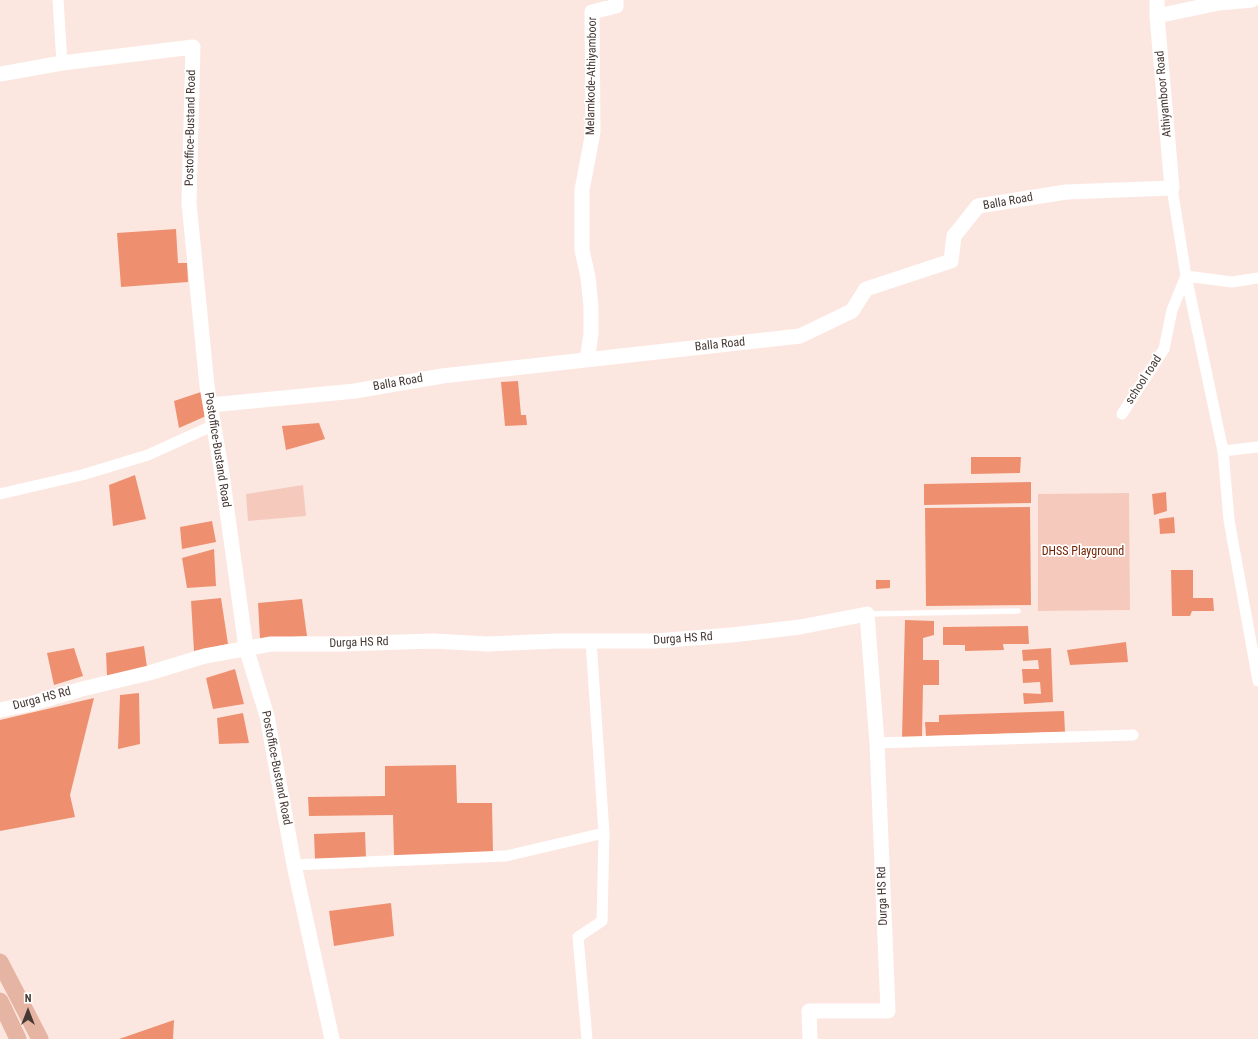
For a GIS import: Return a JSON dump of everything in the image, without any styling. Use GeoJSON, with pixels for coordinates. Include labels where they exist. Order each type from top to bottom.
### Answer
{"type":"FeatureCollection","features":[{"type":"Feature","properties":{"kind":"main road"},"geometry":{"type":"LineString","coordinates":[[0,962],[40,1039]]}},
{"type":"Feature","properties":{"kind":"main road"},"geometry":{"type":"LineString","coordinates":[[0,1001],[18,1039]]}},
{"type":"Feature","properties":{"kind":"street"},"geometry":{"type":"LineString","coordinates":[[58,0],[62,63]]}},
{"type":"Feature","properties":{"kind":"street","name":"Melamkode-Athiyamboor"},"geometry":{"type":"LineString","coordinates":[[587,360],[591,334],[591,307],[588,277],[582,250],[582,190],[593,132],[592,12],[616,6],[616,0]]}},
{"type":"Feature","properties":{"kind":"street","name":"Athiyamboor Road"},"geometry":{"type":"LineString","coordinates":[[1157,0],[1157,16],[1172,188]]}},
{"type":"Feature","properties":{"kind":"street"},"geometry":{"type":"LineString","coordinates":[[1157,16],[1219,3],[1252,0]]}},
{"type":"Feature","properties":{"kind":"street","name":"Postoffice-Bustand Road"},"geometry":{"type":"LineString","coordinates":[[0,74],[62,63],[193,47],[189,203],[207,386],[246,648],[267,716],[294,865],[332,1039]]}},
{"type":"Feature","properties":{"kind":"street"},"geometry":{"type":"LineString","coordinates":[[1172,188],[1186,276],[1223,451],[1229,520],[1258,681]]}},
{"type":"Feature","properties":{"kind":"street","name":"Balla Road"},"geometry":{"type":"LineString","coordinates":[[211,405],[355,391],[442,376],[800,336],[852,311],[866,289],[951,261],[954,236],[978,206],[1066,192],[1172,188]]}},
{"type":"Feature","properties":{"kind":"street"},"geometry":{"type":"LineString","coordinates":[[1186,276],[1232,282],[1258,278]]}},
{"type":"Feature","properties":{"kind":"street","name":"school road"},"geometry":{"type":"LineString","coordinates":[[1122,414],[1164,349],[1172,310],[1186,276]]}},
{"type":"Feature","properties":{"kind":"street"},"geometry":{"type":"LineString","coordinates":[[0,494],[82,475],[148,455],[214,425]]}},
{"type":"Feature","properties":{"kind":"street"},"geometry":{"type":"LineString","coordinates":[[1223,451],[1258,447]]}},
{"type":"Feature","properties":{"kind":"street","name":"Durga HS Rd"},"geometry":{"type":"LineString","coordinates":[[0,710],[30,704],[82,689],[149,673],[205,656],[271,644],[343,644],[434,641],[487,644],[655,641],[732,635],[800,627],[866,614],[877,743],[888,1011],[809,1011],[810,1039]]}},
{"type":"Feature","properties":{"kind":"street"},"geometry":{"type":"LineString","coordinates":[[587,1039],[578,937],[602,921],[604,833],[591,641]]}},
{"type":"Feature","properties":{"kind":"street"},"geometry":{"type":"LineString","coordinates":[[877,743],[1133,735]]}},
{"type":"Feature","properties":{"kind":"street"},"geometry":{"type":"LineString","coordinates":[[294,865],[506,856],[604,833]]}},
{"type":"Feature","properties":{"kind":"lane"},"geometry":{"type":"LineString","coordinates":[[866,614],[1018,611]]}},
{"type":"Feature","properties":{"kind":"green space"},"geometry":{"type":"Polygon","coordinates":[[[303,485],[306,516],[248,521],[246,494],[303,485]]]}},
{"type":"Feature","properties":{"kind":"green space","name":"DHSS Playground"},"geometry":{"type":"Polygon","coordinates":[[[1129,493],[1130,610],[1038,611],[1038,494],[1129,493]]]}},
{"type":"Feature","properties":{"kind":"building"},"geometry":{"type":"Polygon","coordinates":[[[176,229],[178,263],[187,263],[188,282],[121,287],[117,233],[176,229]]]}},
{"type":"Feature","properties":{"kind":"building"},"geometry":{"type":"Polygon","coordinates":[[[518,381],[521,415],[526,415],[527,425],[505,426],[501,382],[518,381]]]}},
{"type":"Feature","properties":{"kind":"building"},"geometry":{"type":"Polygon","coordinates":[[[201,392],[206,416],[179,428],[174,401],[201,392]]]}},
{"type":"Feature","properties":{"kind":"building"},"geometry":{"type":"Polygon","coordinates":[[[319,423],[325,439],[286,450],[282,426],[319,423]]]}},
{"type":"Feature","properties":{"kind":"building"},"geometry":{"type":"Polygon","coordinates":[[[971,457],[1021,457],[1020,473],[971,474],[971,457]]]}},
{"type":"Feature","properties":{"kind":"building"},"geometry":{"type":"Polygon","coordinates":[[[135,475],[146,519],[113,526],[109,485],[135,475]]]}},
{"type":"Feature","properties":{"kind":"building"},"geometry":{"type":"Polygon","coordinates":[[[1031,482],[1031,503],[924,505],[924,484],[1031,482]]]}},
{"type":"Feature","properties":{"kind":"building"},"geometry":{"type":"Polygon","coordinates":[[[1166,492],[1167,511],[1154,515],[1152,494],[1166,492]]]}},
{"type":"Feature","properties":{"kind":"building"},"geometry":{"type":"Polygon","coordinates":[[[1030,507],[1031,605],[926,606],[925,508],[1030,507]]]}},
{"type":"Feature","properties":{"kind":"building"},"geometry":{"type":"Polygon","coordinates":[[[1174,517],[1175,533],[1160,534],[1159,519],[1174,517]]]}},
{"type":"Feature","properties":{"kind":"building"},"geometry":{"type":"Polygon","coordinates":[[[212,521],[216,542],[182,549],[180,527],[212,521]]]}},
{"type":"Feature","properties":{"kind":"building"},"geometry":{"type":"Polygon","coordinates":[[[214,549],[216,586],[187,588],[182,558],[214,549]]]}},
{"type":"Feature","properties":{"kind":"building"},"geometry":{"type":"Polygon","coordinates":[[[1171,570],[1193,570],[1193,598],[1213,598],[1214,611],[1192,611],[1190,616],[1172,616],[1171,570]]]}},
{"type":"Feature","properties":{"kind":"building"},"geometry":{"type":"Polygon","coordinates":[[[876,580],[890,580],[890,588],[876,589],[876,580]]]}},
{"type":"Feature","properties":{"kind":"building"},"geometry":{"type":"Polygon","coordinates":[[[221,598],[228,644],[194,651],[191,601],[221,598]]]}},
{"type":"Feature","properties":{"kind":"building"},"geometry":{"type":"Polygon","coordinates":[[[302,599],[307,636],[260,639],[258,603],[302,599]]]}},
{"type":"Feature","properties":{"kind":"building"},"geometry":{"type":"Polygon","coordinates":[[[905,620],[934,621],[934,635],[923,638],[923,660],[939,660],[939,685],[923,685],[922,737],[902,737],[905,620]]]}},
{"type":"Feature","properties":{"kind":"building"},"geometry":{"type":"Polygon","coordinates":[[[1028,626],[1029,644],[1003,644],[1004,650],[965,651],[965,645],[943,645],[943,627],[1028,626]]]}},
{"type":"Feature","properties":{"kind":"building"},"geometry":{"type":"Polygon","coordinates":[[[1126,642],[1128,662],[1070,665],[1067,650],[1126,642]]]}},
{"type":"Feature","properties":{"kind":"building"},"geometry":{"type":"Polygon","coordinates":[[[144,646],[147,667],[107,676],[106,653],[144,646]]]}},
{"type":"Feature","properties":{"kind":"building"},"geometry":{"type":"Polygon","coordinates":[[[74,648],[83,676],[54,685],[47,653],[74,648]]]}},
{"type":"Feature","properties":{"kind":"building"},"geometry":{"type":"Polygon","coordinates":[[[1051,648],[1053,702],[1024,704],[1023,693],[1041,694],[1040,682],[1023,683],[1022,669],[1039,669],[1038,660],[1023,661],[1022,650],[1051,648]]]}},
{"type":"Feature","properties":{"kind":"building"},"geometry":{"type":"Polygon","coordinates":[[[235,669],[244,704],[213,709],[206,678],[235,669]]]}},
{"type":"Feature","properties":{"kind":"building"},"geometry":{"type":"Polygon","coordinates":[[[139,693],[140,744],[118,749],[120,695],[139,693]]]}},
{"type":"Feature","properties":{"kind":"building"},"geometry":{"type":"Polygon","coordinates":[[[94,698],[70,795],[75,817],[0,831],[0,720],[94,698]]]}},
{"type":"Feature","properties":{"kind":"building"},"geometry":{"type":"Polygon","coordinates":[[[1064,711],[1065,732],[926,736],[925,722],[939,722],[939,715],[1064,711]]]}},
{"type":"Feature","properties":{"kind":"building"},"geometry":{"type":"Polygon","coordinates":[[[243,713],[249,743],[219,744],[217,718],[243,713]]]}},
{"type":"Feature","properties":{"kind":"building"},"geometry":{"type":"Polygon","coordinates":[[[456,765],[457,803],[492,803],[493,854],[394,855],[393,815],[309,816],[308,797],[385,796],[385,766],[456,765]]]}},
{"type":"Feature","properties":{"kind":"building"},"geometry":{"type":"Polygon","coordinates":[[[365,832],[366,858],[315,859],[314,834],[365,832]]]}},
{"type":"Feature","properties":{"kind":"building"},"geometry":{"type":"Polygon","coordinates":[[[391,903],[394,936],[334,946],[329,911],[391,903]]]}},
{"type":"Feature","properties":{"kind":"building"},"geometry":{"type":"Polygon","coordinates":[[[174,1020],[173,1039],[119,1039],[174,1020]]]}}]}
